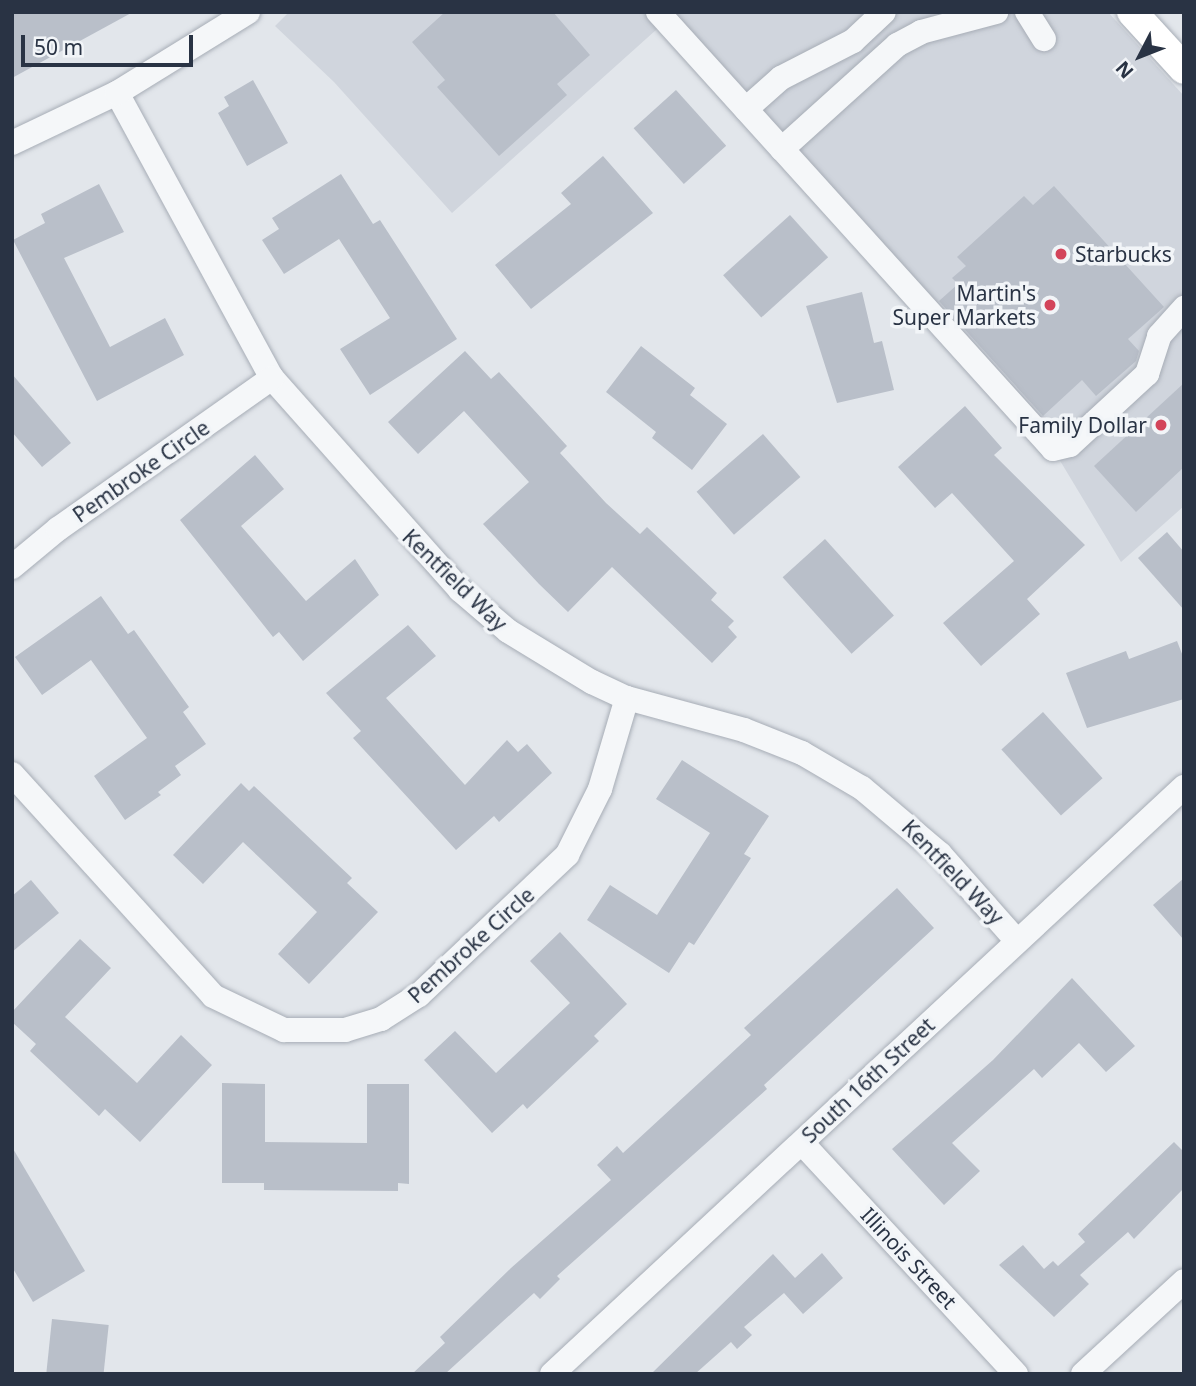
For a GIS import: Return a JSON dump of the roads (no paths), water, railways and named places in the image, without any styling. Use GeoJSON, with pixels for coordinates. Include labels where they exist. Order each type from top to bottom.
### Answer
{"type":"FeatureCollection","features":[{"type":"Feature","properties":{"kind":"main road"},"geometry":{"type":"LineString","coordinates":[[1132,12],[1184,69]]}},
{"type":"Feature","properties":{"kind":"street"},"geometry":{"type":"LineString","coordinates":[[12,143],[117,93],[248,12]]}},
{"type":"Feature","properties":{"kind":"street"},"geometry":{"type":"LineString","coordinates":[[658,12],[1053,449],[1070,445],[1147,374],[1158,336],[1184,308]]}},
{"type":"Feature","properties":{"kind":"street"},"geometry":{"type":"LineString","coordinates":[[746,109],[781,78],[852,41],[884,12]]}},
{"type":"Feature","properties":{"kind":"street"},"geometry":{"type":"LineString","coordinates":[[782,149],[897,45],[921,32],[996,12]]}},
{"type":"Feature","properties":{"kind":"street"},"geometry":{"type":"LineString","coordinates":[[1027,12],[1044,39]]}},
{"type":"Feature","properties":{"kind":"street","name":"Kentfield Way"},"geometry":{"type":"LineString","coordinates":[[117,93],[272,379],[460,590],[508,631],[627,698],[744,730],[802,753],[862,788],[940,854],[1016,940]]}},
{"type":"Feature","properties":{"kind":"street","name":"Pembroke Circle"},"geometry":{"type":"LineString","coordinates":[[12,567],[58,529],[272,379]]}},
{"type":"Feature","properties":{"kind":"street","name":"Pembroke Circle"},"geometry":{"type":"LineString","coordinates":[[12,774],[214,996],[284,1030],[345,1030],[381,1019],[419,995],[560,862],[590,813],[627,698]]}},
{"type":"Feature","properties":{"kind":"street","name":"South 16th Street"},"geometry":{"type":"LineString","coordinates":[[552,1374],[1016,940],[1184,787]]}},
{"type":"Feature","properties":{"kind":"street","name":"Illinois Street"},"geometry":{"type":"LineString","coordinates":[[802,1143],[1016,1374]]}},
{"type":"Feature","properties":{"kind":"street"},"geometry":{"type":"LineString","coordinates":[[1083,1374],[1184,1281]]}},
{"type":"Feature","properties":{"kind":"place","name":"Starbucks"},"geometry":{"type":"Point","coordinates":[1061,254]}},
{"type":"Feature","properties":{"kind":"place","name":"Martin's Super Markets"},"geometry":{"type":"Point","coordinates":[1050,305]}},
{"type":"Feature","properties":{"kind":"place","name":"Family Dollar"},"geometry":{"type":"Point","coordinates":[1161,425]}}]}
